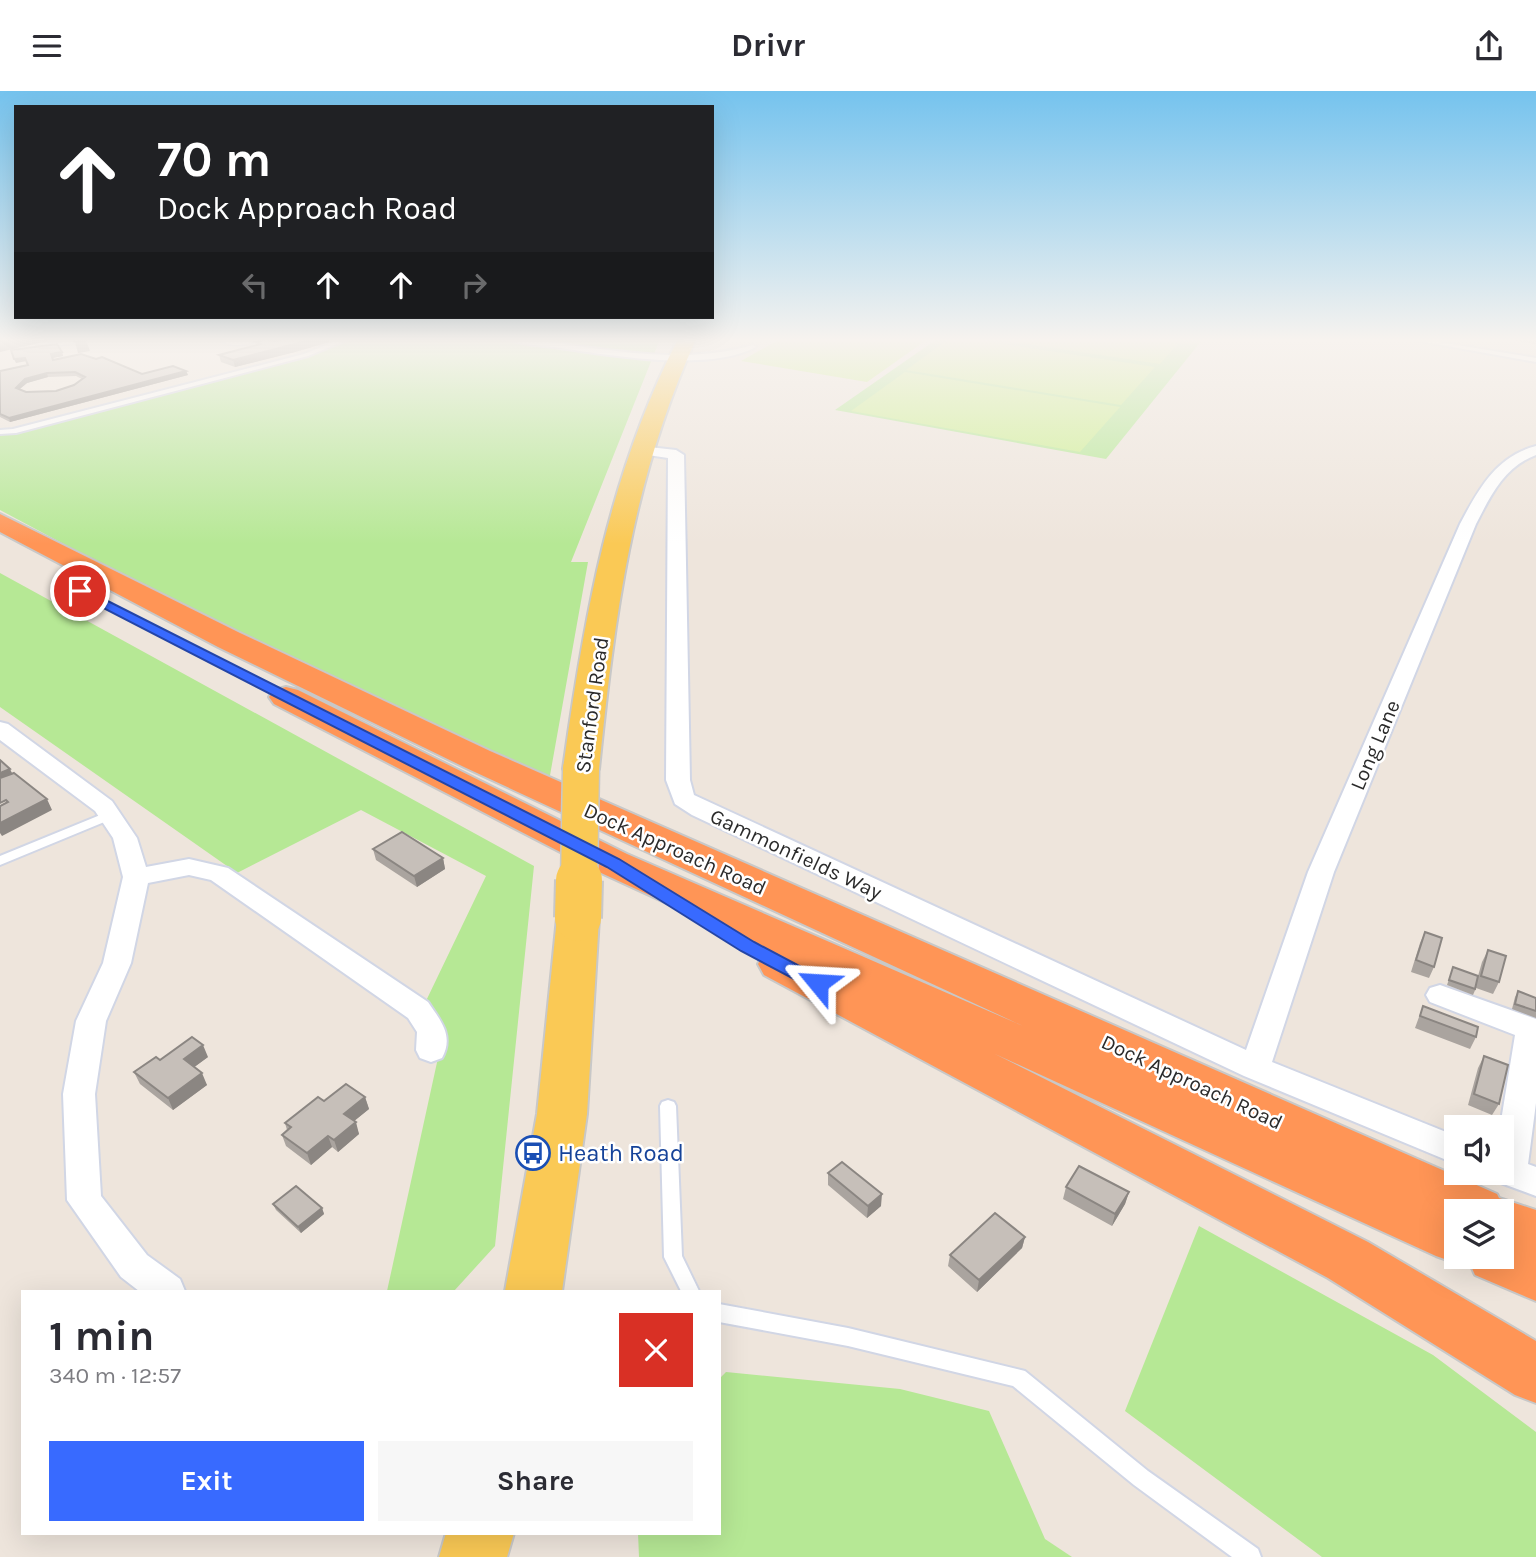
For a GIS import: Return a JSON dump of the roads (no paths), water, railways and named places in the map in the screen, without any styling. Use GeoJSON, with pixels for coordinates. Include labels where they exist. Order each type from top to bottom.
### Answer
{"type":"FeatureCollection","features":[{"type":"Feature","properties":{"kind":"highway","name":"Dock Approach Road"},"geometry":{"type":"LineString","coordinates":[[0,522],[229,640],[465,753],[1359,1158],[1502,1197]]}},
{"type":"Feature","properties":{"kind":"highway","name":"Dock Approach Road"},"geometry":{"type":"LineString","coordinates":[[0,548],[199,653],[447,776],[613,863]]}},
{"type":"Feature","properties":{"kind":"highway"},"geometry":{"type":"LineString","coordinates":[[613,863],[1444,1234]]}},
{"type":"Feature","properties":{"kind":"highway"},"geometry":{"type":"LineString","coordinates":[[613,863],[747,947],[1348,1259],[1536,1374]]}},
{"type":"Feature","properties":{"kind":"highway"},"geometry":{"type":"LineString","coordinates":[[1502,1197],[1536,1230]]}},
{"type":"Feature","properties":{"kind":"highway"},"geometry":{"type":"LineString","coordinates":[[1502,1197],[1536,1236]]}},
{"type":"Feature","properties":{"kind":"highway"},"geometry":{"type":"LineString","coordinates":[[1514,1265],[1536,1275]]}},
{"type":"Feature","properties":{"kind":"main road","name":"Stanford Road"},"geometry":{"type":"LineString","coordinates":[[533,1290],[562,1114],[578,918],[582,769],[619,520],[640,450],[658,407]]}},
{"type":"Feature","properties":{"kind":"main road"},"geometry":{"type":"LineString","coordinates":[[473,1557],[479,1535]]}},
{"type":"Feature","properties":{"kind":"street","name":"Gammonfields Way"},"geometry":{"type":"LineString","coordinates":[[640,450],[676,454],[678,780],[683,799],[714,816],[1255,1067]]}},
{"type":"Feature","properties":{"kind":"street","name":"Long Lane"},"geometry":{"type":"LineString","coordinates":[[1255,1067],[1321,872],[1468,524],[1487,487],[1499,471],[1512,459],[1536,450]]}},
{"type":"Feature","properties":{"kind":"street"},"geometry":{"type":"LineString","coordinates":[[0,729],[104,806],[125,838],[136,877],[117,963],[91,1021],[79,1094],[84,1200],[134,1266],[166,1290]]}},
{"type":"Feature","properties":{"kind":"street"},"geometry":{"type":"LineString","coordinates":[[136,877],[189,867],[219,874],[418,1010],[432,1031],[431,1050]]}},
{"type":"Feature","properties":{"kind":"street"},"geometry":{"type":"LineString","coordinates":[[1440,995],[1533,1030],[1502,1197]]}},
{"type":"Feature","properties":{"kind":"street"},"geometry":{"type":"LineString","coordinates":[[1255,1067],[1444,1145]]}},
{"type":"Feature","properties":{"kind":"lane"},"geometry":{"type":"LineString","coordinates":[[0,432],[102,407]]}},
{"type":"Feature","properties":{"kind":"lane"},"geometry":{"type":"LineString","coordinates":[[0,861],[110,815]]}},
{"type":"Feature","properties":{"kind":"lane"},"geometry":{"type":"LineString","coordinates":[[668,1106],[673,1257],[690,1290]]}},
{"type":"Feature","properties":{"kind":"lane"},"geometry":{"type":"LineString","coordinates":[[721,1313],[848,1337],[1018,1378],[1141,1478],[1250,1557]]}},
{"type":"Feature","properties":{"kind":"place","name":"Heath Road"},"geometry":{"type":"Point","coordinates":[533,1153]}}]}
